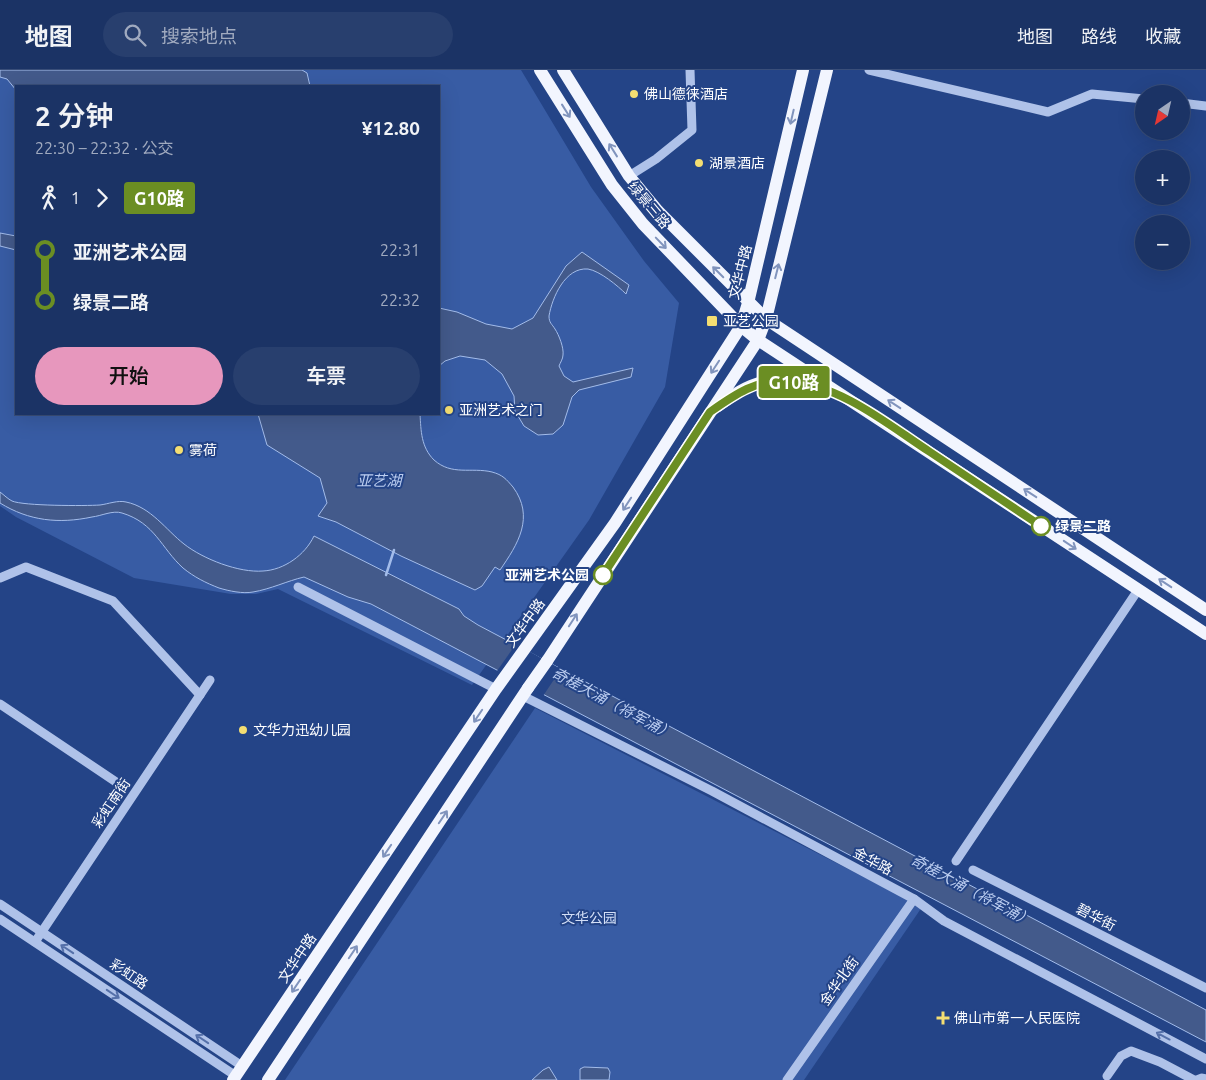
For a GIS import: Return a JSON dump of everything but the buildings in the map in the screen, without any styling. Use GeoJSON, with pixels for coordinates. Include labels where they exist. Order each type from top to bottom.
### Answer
{"type":"FeatureCollection","features":[{"type":"Feature","properties":{"kind":"main road","name":"绿景三路"},"geometry":{"type":"LineString","coordinates":[[540,70],[612,184],[643,224],[741,326],[758,340]]}},
{"type":"Feature","properties":{"kind":"main road","name":"绿景三路"},"geometry":{"type":"LineString","coordinates":[[563,70],[629,176],[658,211],[748,303],[766,318]]}},
{"type":"Feature","properties":{"kind":"main road","name":"文华中路"},"geometry":{"type":"LineString","coordinates":[[237,1074],[496,689],[615,523],[741,326],[803,70]]}},
{"type":"Feature","properties":{"kind":"main road"},"geometry":{"type":"LineString","coordinates":[[268,1080],[758,340],[766,318],[827,70]]}},
{"type":"Feature","properties":{"kind":"main road"},"geometry":{"type":"LineString","coordinates":[[766,318],[1206,610]]}},
{"type":"Feature","properties":{"kind":"main road"},"geometry":{"type":"LineString","coordinates":[[758,340],[1206,634]]}},
{"type":"Feature","properties":{"kind":"main road"},"geometry":{"type":"LineString","coordinates":[[710,412],[734,394],[759,383],[788,381],[819,388],[854,403]]}},
{"type":"Feature","properties":{"kind":"street"},"geometry":{"type":"LineString","coordinates":[[629,176],[656,159],[692,130],[690,70]]}},
{"type":"Feature","properties":{"kind":"street"},"geometry":{"type":"LineString","coordinates":[[869,70],[1048,112],[1092,94],[1135,98]]}},
{"type":"Feature","properties":{"kind":"street"},"geometry":{"type":"LineString","coordinates":[[1190,104],[1206,106]]}},
{"type":"Feature","properties":{"kind":"street"},"geometry":{"type":"LineString","coordinates":[[0,578],[26,567],[113,601],[200,695]]}},
{"type":"Feature","properties":{"kind":"street"},"geometry":{"type":"LineString","coordinates":[[298,587],[496,689]]}},
{"type":"Feature","properties":{"kind":"street"},"geometry":{"type":"LineString","coordinates":[[956,861],[1138,590]]}},
{"type":"Feature","properties":{"kind":"street","name":"彩虹南街"},"geometry":{"type":"LineString","coordinates":[[35,942],[210,680]]}},
{"type":"Feature","properties":{"kind":"street","name":"金华路"},"geometry":{"type":"LineString","coordinates":[[526,692],[914,898],[944,921],[1206,1059]]}},
{"type":"Feature","properties":{"kind":"street"},"geometry":{"type":"LineString","coordinates":[[0,704],[122,786]]}},
{"type":"Feature","properties":{"kind":"street","name":"碧华街"},"geometry":{"type":"LineString","coordinates":[[973,870],[1206,988]]}},
{"type":"Feature","properties":{"kind":"street","name":"金华北街"},"geometry":{"type":"LineString","coordinates":[[787,1080],[914,898]]}},
{"type":"Feature","properties":{"kind":"street","name":"彩虹路"},"geometry":{"type":"LineString","coordinates":[[0,904],[42,932],[237,1074]]}},
{"type":"Feature","properties":{"kind":"street","name":"彩虹路"},"geometry":{"type":"LineString","coordinates":[[0,918],[237,1074]]}},
{"type":"Feature","properties":{"kind":"street"},"geometry":{"type":"LineString","coordinates":[[1107,1076],[1121,1056],[1131,1051],[1160,1062],[1195,1080],[1206,1078]]}},
{"type":"Feature","properties":{"kind":"green space","name":"亚洲艺术公园"},"geometry":{"type":"Polygon","coordinates":[[[0,70],[521,70],[591,187],[644,261],[679,303],[665,387],[589,520],[472,685],[278,589],[256,594],[231,594],[134,578],[16,517],[0,506],[0,70]]]}},
{"type":"Feature","properties":{"kind":"green space","name":"文华公园"},"geometry":{"type":"Polygon","coordinates":[[[535,708],[922,907],[804,1080],[285,1080],[535,708]]]}},
{"type":"Feature","properties":{"kind":"water"},"geometry":{"type":"Polygon","coordinates":[[[0,70],[302,70],[307,73],[310,85],[15,85],[15,89],[7,79],[0,77],[0,70]]]}},
{"type":"Feature","properties":{"kind":"water"},"geometry":{"type":"Polygon","coordinates":[[[0,233],[15,236],[15,250],[0,246],[0,233]]]}},
{"type":"Feature","properties":{"kind":"water"},"geometry":{"type":"Polygon","coordinates":[[[582,252],[629,285],[626,294],[614,283],[588,269],[573,273],[561,285],[553,301],[549,316],[563,349],[563,356],[559,366],[564,376],[573,382],[633,368],[631,377],[579,390],[572,397],[563,425],[553,434],[538,435],[524,426],[515,411],[514,396],[502,374],[485,360],[460,356],[445,361],[440,365],[440,308],[457,312],[486,324],[512,329],[533,318],[566,266],[582,252]]]}},
{"type":"Feature","properties":{"kind":"water","name":"亚艺湖"},"geometry":{"type":"Polygon","coordinates":[[[258,415],[420,415],[424,444],[434,460],[441,465],[455,470],[496,473],[513,487],[523,509],[522,530],[513,550],[500,570],[495,567],[482,586],[475,590],[401,556],[336,522],[318,516],[327,503],[320,478],[267,445],[258,415]]]}},
{"type":"Feature","properties":{"kind":"water","name":"奇槎大涌（将军涌）"},"geometry":{"type":"Polygon","coordinates":[[[0,492],[12,501],[28,504],[100,505],[120,501],[126,502],[151,514],[192,550],[211,560],[243,570],[263,571],[279,568],[299,555],[314,536],[459,609],[464,616],[478,625],[1206,1010],[1206,1042],[371,604],[348,597],[304,577],[249,593],[219,588],[200,580],[183,568],[157,537],[133,517],[115,512],[68,520],[33,517],[22,514],[0,503],[0,492]]]}},
{"type":"Feature","properties":{"kind":"water"},"geometry":{"type":"Polygon","coordinates":[[[549,1067],[557,1080],[532,1080],[543,1070],[549,1067]]]}},
{"type":"Feature","properties":{"kind":"water"},"geometry":{"type":"Polygon","coordinates":[[[584,1067],[608,1068],[610,1072],[609,1080],[580,1080],[580,1069],[584,1067]]]}},
{"type":"Feature","properties":{"kind":"pier"},"geometry":{"type":"Polygon","coordinates":[[[516,644],[561,669],[543,696],[497,671],[516,644]]]}},
{"type":"Feature","properties":{"kind":"waterway"},"geometry":{"type":"LineString","coordinates":[[386,575],[394,550]]}},
{"type":"Feature","properties":{"kind":"bus line","name":"G10路"},"geometry":{"type":"LineString","coordinates":[[603,575],[710,412],[734,394],[759,383],[788,381],[819,388],[854,403],[1041,526]]}},
{"type":"Feature","properties":{"kind":"place","name":"佛山德徕酒店"},"geometry":{"type":"Point","coordinates":[634,94]}},
{"type":"Feature","properties":{"kind":"place","name":"湖景酒店"},"geometry":{"type":"Point","coordinates":[699,163]}},
{"type":"Feature","properties":{"kind":"place","name":"亚艺公园"},"geometry":{"type":"Point","coordinates":[712,321]}},
{"type":"Feature","properties":{"kind":"place","name":"亚洲艺术之门"},"geometry":{"type":"Point","coordinates":[449,410]}},
{"type":"Feature","properties":{"kind":"place","name":"雾荷"},"geometry":{"type":"Point","coordinates":[179,450]}},
{"type":"Feature","properties":{"kind":"place","name":"绿景二路"},"geometry":{"type":"Point","coordinates":[1041,526]}},
{"type":"Feature","properties":{"kind":"place","name":"亚洲艺术公园"},"geometry":{"type":"Point","coordinates":[603,575]}},
{"type":"Feature","properties":{"kind":"place","name":"文华力迅幼儿园"},"geometry":{"type":"Point","coordinates":[243,730]}},
{"type":"Feature","properties":{"kind":"place","name":"佛山市第一人民医院"},"geometry":{"type":"Point","coordinates":[943,1018]}}]}
